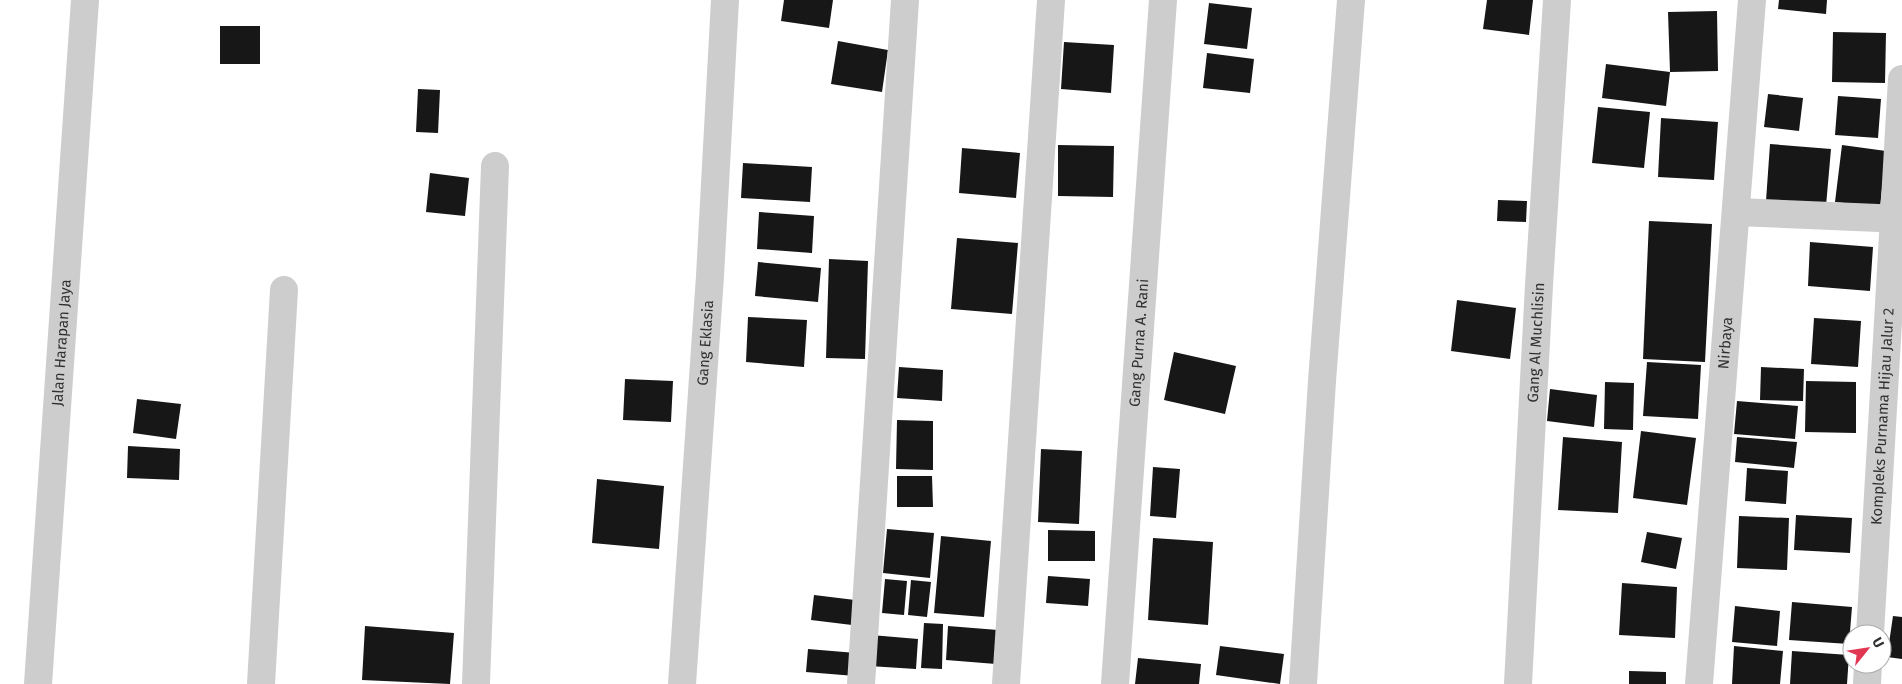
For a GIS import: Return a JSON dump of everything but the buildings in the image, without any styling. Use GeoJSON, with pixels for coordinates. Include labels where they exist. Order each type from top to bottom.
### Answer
{"type":"FeatureCollection","features":[{"type":"Feature","properties":{"kind":"street","name":"Jalan Harapan Jaya"},"geometry":{"type":"LineString","coordinates":[[38,684],[85,0]]}},
{"type":"Feature","properties":{"kind":"street","name":"Gang Eklasia"},"geometry":{"type":"LineString","coordinates":[[682,684],[710,276],[725,0]]}},
{"type":"Feature","properties":{"kind":"street"},"geometry":{"type":"LineString","coordinates":[[861,684],[905,0]]}},
{"type":"Feature","properties":{"kind":"street"},"geometry":{"type":"LineString","coordinates":[[1006,684],[1051,0]]}},
{"type":"Feature","properties":{"kind":"street","name":"Gang Purna A. Rani"},"geometry":{"type":"LineString","coordinates":[[1114,684],[1163,0]]}},
{"type":"Feature","properties":{"kind":"street"},"geometry":{"type":"LineString","coordinates":[[1303,684],[1322,381],[1351,0]]}},
{"type":"Feature","properties":{"kind":"street","name":"Gang Al Muchlisin"},"geometry":{"type":"LineString","coordinates":[[1518,684],[1539,285],[1557,0]]}},
{"type":"Feature","properties":{"kind":"street","name":"Nirbaya"},"geometry":{"type":"LineString","coordinates":[[1699,684],[1752,0]]}},
{"type":"Feature","properties":{"kind":"street","name":"Kompleks Purnama Hijau Jalur 2"},"geometry":{"type":"LineString","coordinates":[[1871,624],[1898,219],[1902,79]]}},
{"type":"Feature","properties":{"kind":"street"},"geometry":{"type":"LineString","coordinates":[[476,684],[495,166]]}},
{"type":"Feature","properties":{"kind":"street"},"geometry":{"type":"LineString","coordinates":[[1737,212],[1898,219]]}},
{"type":"Feature","properties":{"kind":"street"},"geometry":{"type":"LineString","coordinates":[[261,684],[284,290]]}}]}
